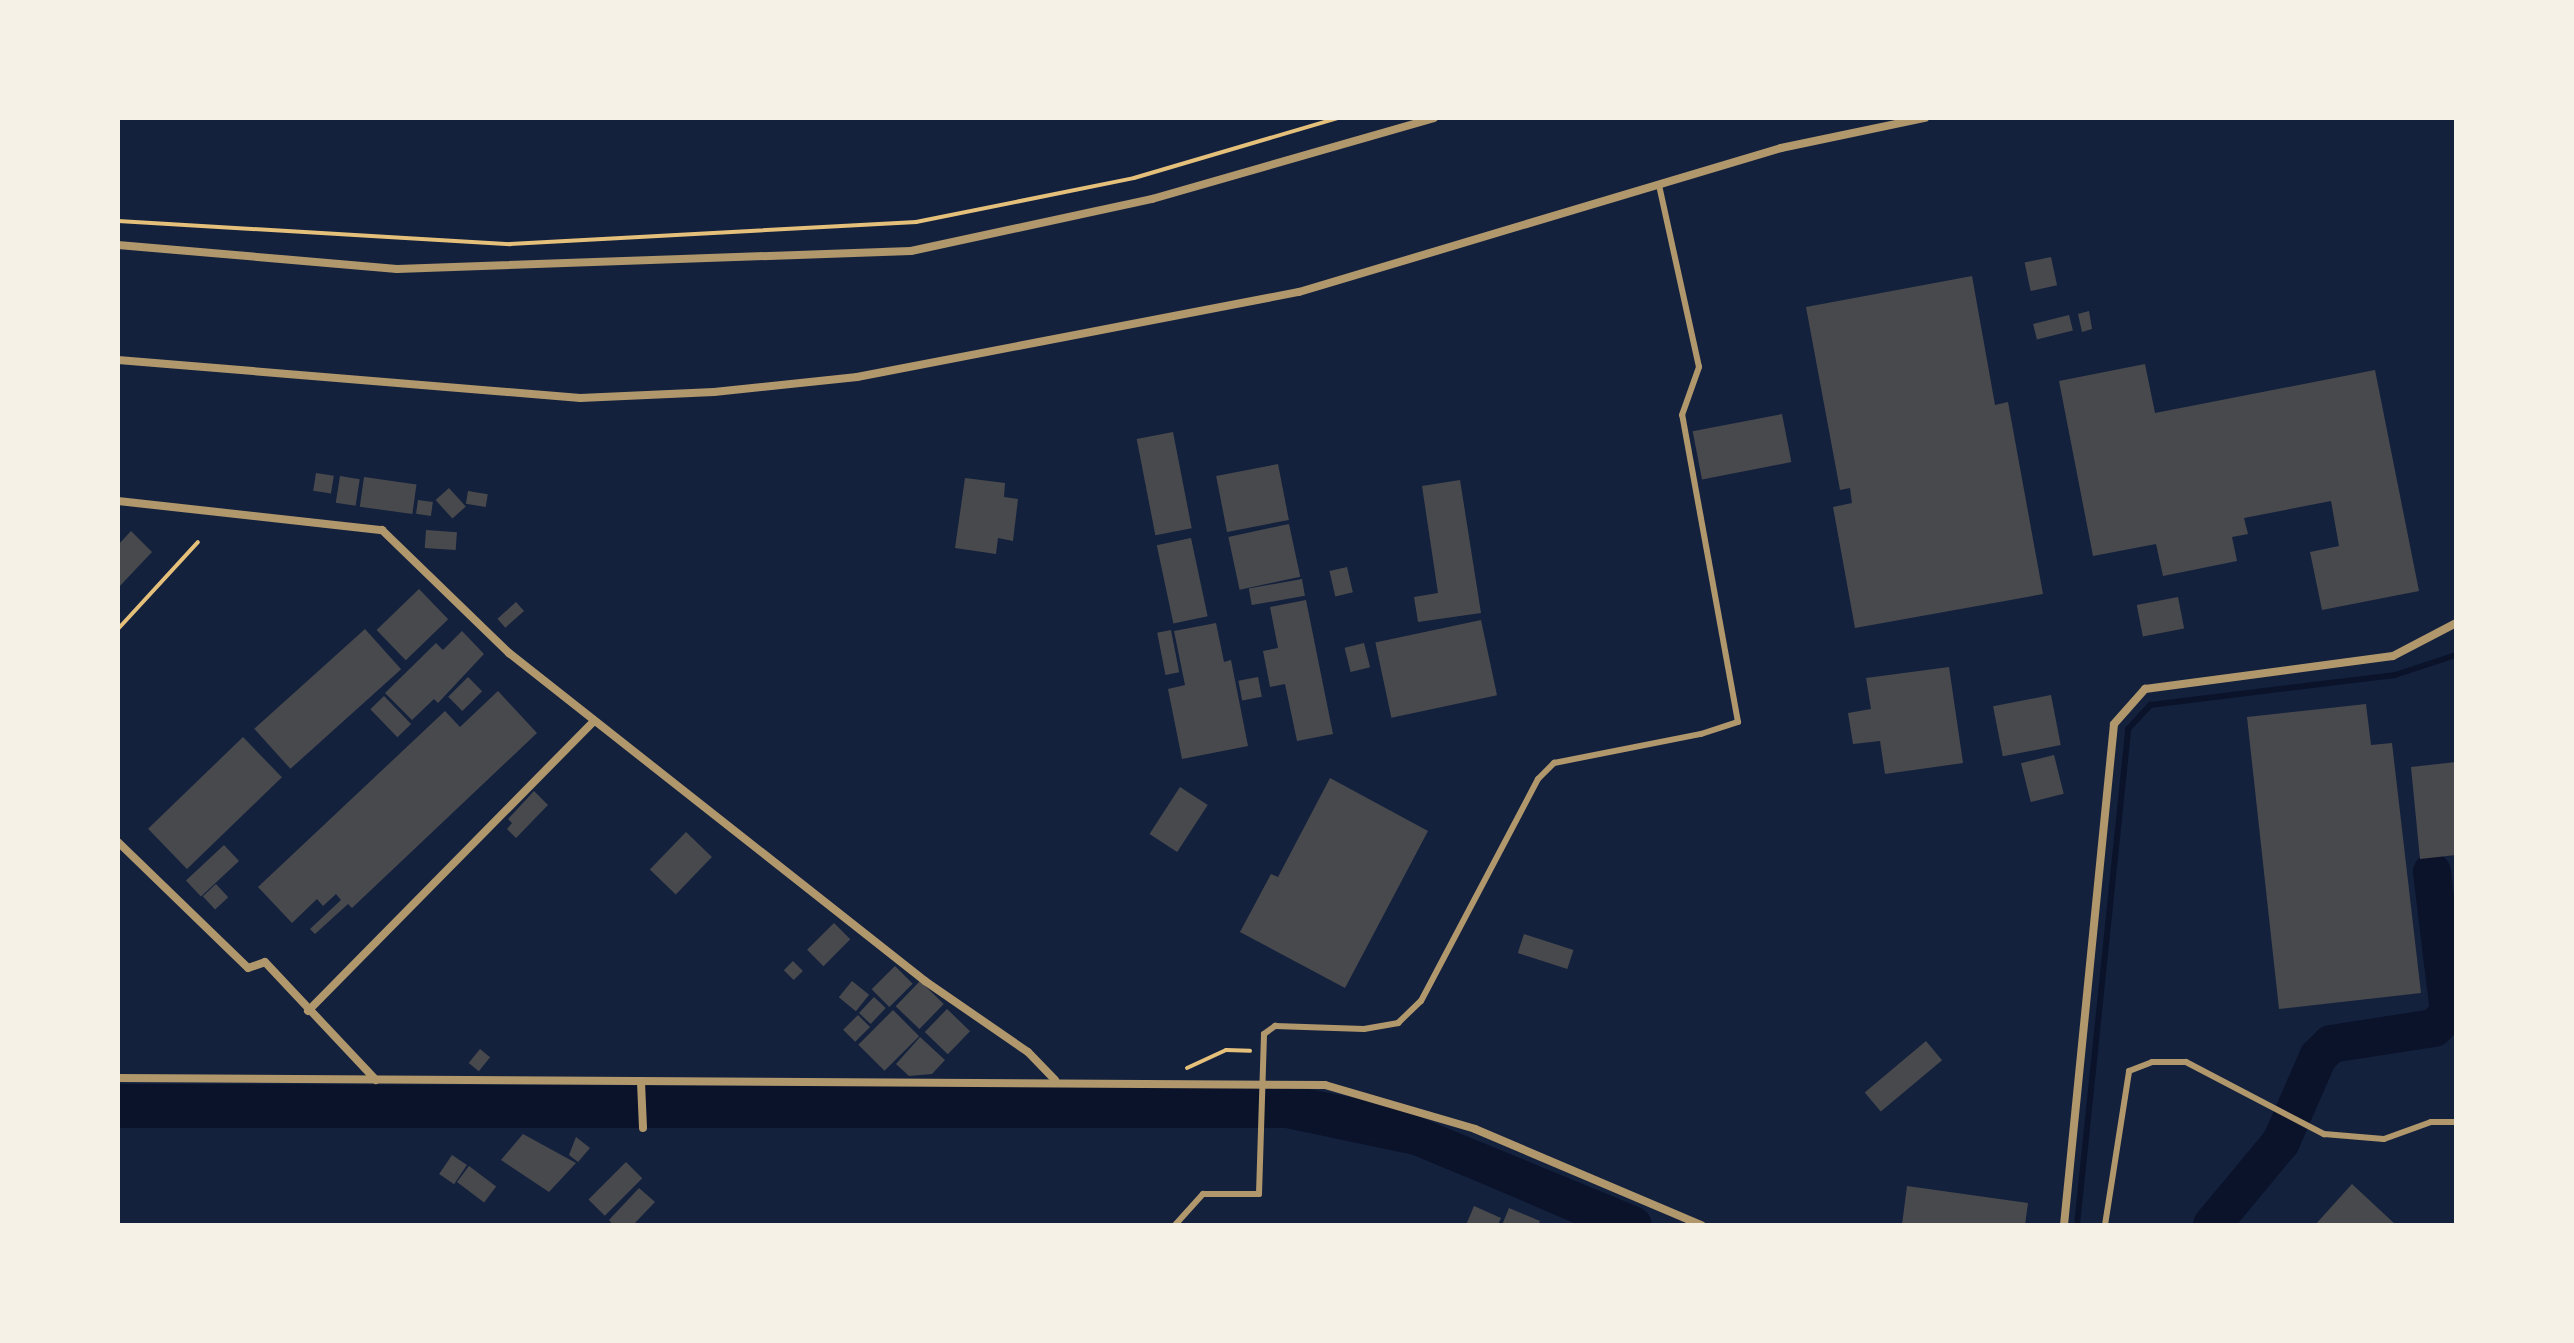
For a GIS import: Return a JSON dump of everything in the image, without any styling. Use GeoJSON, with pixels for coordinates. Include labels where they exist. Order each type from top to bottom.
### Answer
{"type":"FeatureCollection","features":[{"type":"Feature","properties":{"kind":"street"},"geometry":{"type":"LineString","coordinates":[[118,245],[397,269],[911,251],[1152,199],[1434,118]]}},
{"type":"Feature","properties":{"kind":"street"},"geometry":{"type":"LineString","coordinates":[[118,360],[580,398],[714,392],[857,377],[1299,292],[1781,148],[1925,118]]}},
{"type":"Feature","properties":{"kind":"street"},"geometry":{"type":"LineString","coordinates":[[118,501],[382,530],[509,653],[925,981],[1028,1052],[1055,1080]]}},
{"type":"Feature","properties":{"kind":"street"},"geometry":{"type":"LineString","coordinates":[[2064,1225],[2114,724],[2145,689],[2393,656],[2456,623]]}},
{"type":"Feature","properties":{"kind":"street"},"geometry":{"type":"LineString","coordinates":[[308,1011],[594,721]]}},
{"type":"Feature","properties":{"kind":"street"},"geometry":{"type":"LineString","coordinates":[[118,842],[248,968],[265,962],[376,1080]]}},
{"type":"Feature","properties":{"kind":"street"},"geometry":{"type":"LineString","coordinates":[[118,1078],[1021,1084],[1055,1080],[1325,1085],[1475,1129],[1701,1225]]}},
{"type":"Feature","properties":{"kind":"street"},"geometry":{"type":"LineString","coordinates":[[641,1082],[643,1128]]}},
{"type":"Feature","properties":{"kind":"lane"},"geometry":{"type":"LineString","coordinates":[[1175,1225],[1203,1194],[1259,1194],[1260,1052],[1264,1034],[1275,1026],[1364,1029],[1398,1023],[1421,1001],[1538,779],[1554,763],[1701,734],[1738,722],[1682,415],[1699,367],[1659,185]]}},
{"type":"Feature","properties":{"kind":"lane"},"geometry":{"type":"LineString","coordinates":[[2105,1225],[2129,1071],[2152,1062],[2186,1062],[2324,1134],[2384,1139],[2431,1122],[2456,1122]]}},
{"type":"Feature","properties":{"kind":"path"},"geometry":{"type":"LineString","coordinates":[[118,221],[510,244],[916,222],[1134,178],[1338,118]]}},
{"type":"Feature","properties":{"kind":"path"},"geometry":{"type":"LineString","coordinates":[[118,629],[198,542]]}},
{"type":"Feature","properties":{"kind":"path"},"geometry":{"type":"LineString","coordinates":[[1172,1068],[1187,1068],[1226,1050],[1260,1052]]}},
{"type":"Feature","properties":{"kind":"building"},"geometry":{"type":"Polygon","coordinates":[[[2051,257],[2057,285],[2031,291],[2025,263],[2051,257]]]}},
{"type":"Feature","properties":{"kind":"building"},"geometry":{"type":"Polygon","coordinates":[[[1972,276],[1995,405],[2008,402],[2043,594],[1855,628],[1833,507],[1852,503],[1850,488],[1840,490],[1806,307],[1972,276]]]}},
{"type":"Feature","properties":{"kind":"building"},"geometry":{"type":"Polygon","coordinates":[[[2089,311],[2092,329],[2082,332],[2078,314],[2089,311]]]}},
{"type":"Feature","properties":{"kind":"building"},"geometry":{"type":"Polygon","coordinates":[[[2069,315],[2073,331],[2037,339],[2033,324],[2069,315]]]}},
{"type":"Feature","properties":{"kind":"building"},"geometry":{"type":"Polygon","coordinates":[[[2145,364],[2155,413],[2375,370],[2419,591],[2322,610],[2310,552],[2339,546],[2331,501],[2244,518],[2248,534],[2232,537],[2237,561],[2163,576],[2156,544],[2093,556],[2059,381],[2145,364]]]}},
{"type":"Feature","properties":{"kind":"building"},"geometry":{"type":"Polygon","coordinates":[[[1782,414],[1791,462],[1702,479],[1693,431],[1782,414]]]}},
{"type":"Feature","properties":{"kind":"building"},"geometry":{"type":"Polygon","coordinates":[[[1173,432],[1192,528],[1155,535],[1137,439],[1173,432]]]}},
{"type":"Feature","properties":{"kind":"building"},"geometry":{"type":"Polygon","coordinates":[[[1278,464],[1289,520],[1227,532],[1216,476],[1278,464]]]}},
{"type":"Feature","properties":{"kind":"building"},"geometry":{"type":"Polygon","coordinates":[[[316,473],[334,476],[331,494],[313,491],[316,473]]]}},
{"type":"Feature","properties":{"kind":"building"},"geometry":{"type":"Polygon","coordinates":[[[340,476],[360,479],[356,506],[336,503],[340,476]]]}},
{"type":"Feature","properties":{"kind":"building"},"geometry":{"type":"Polygon","coordinates":[[[364,477],[416,484],[412,514],[360,507],[364,477]]]}},
{"type":"Feature","properties":{"kind":"building"},"geometry":{"type":"Polygon","coordinates":[[[965,478],[1005,483],[1004,497],[1018,499],[1013,541],[998,538],[996,554],[955,548],[965,478]]]}},
{"type":"Feature","properties":{"kind":"building"},"geometry":{"type":"Polygon","coordinates":[[[1460,480],[1481,613],[1418,622],[1414,597],[1438,593],[1422,486],[1460,480]]]}},
{"type":"Feature","properties":{"kind":"building"},"geometry":{"type":"Polygon","coordinates":[[[449,488],[466,507],[452,519],[436,500],[449,488]]]}},
{"type":"Feature","properties":{"kind":"building"},"geometry":{"type":"Polygon","coordinates":[[[468,491],[488,494],[486,507],[466,504],[468,491]]]}},
{"type":"Feature","properties":{"kind":"building"},"geometry":{"type":"Polygon","coordinates":[[[418,500],[433,502],[431,516],[416,514],[418,500]]]}},
{"type":"Feature","properties":{"kind":"building"},"geometry":{"type":"Polygon","coordinates":[[[1289,524],[1300,577],[1240,590],[1228,537],[1289,524]]]}},
{"type":"Feature","properties":{"kind":"building"},"geometry":{"type":"Polygon","coordinates":[[[426,530],[457,532],[456,550],[425,548],[426,530]]]}},
{"type":"Feature","properties":{"kind":"building"},"geometry":{"type":"Polygon","coordinates":[[[131,531],[152,552],[118,588],[118,545],[131,531]]]}},
{"type":"Feature","properties":{"kind":"building"},"geometry":{"type":"Polygon","coordinates":[[[1191,538],[1208,616],[1173,624],[1157,545],[1191,538]]]}},
{"type":"Feature","properties":{"kind":"building"},"geometry":{"type":"Polygon","coordinates":[[[1347,567],[1353,592],[1335,596],[1329,571],[1347,567]]]}},
{"type":"Feature","properties":{"kind":"building"},"geometry":{"type":"Polygon","coordinates":[[[1302,579],[1305,596],[1252,605],[1249,588],[1302,579]]]}},
{"type":"Feature","properties":{"kind":"building"},"geometry":{"type":"Polygon","coordinates":[[[419,589],[448,619],[406,660],[377,630],[419,589]]]}},
{"type":"Feature","properties":{"kind":"building"},"geometry":{"type":"Polygon","coordinates":[[[2178,597],[2184,628],[2143,636],[2137,605],[2178,597]]]}},
{"type":"Feature","properties":{"kind":"building"},"geometry":{"type":"Polygon","coordinates":[[[1306,600],[1333,734],[1297,741],[1285,684],[1270,687],[1263,651],[1278,648],[1270,607],[1306,600]]]}},
{"type":"Feature","properties":{"kind":"building"},"geometry":{"type":"Polygon","coordinates":[[[516,602],[524,611],[505,628],[497,619],[516,602]]]}},
{"type":"Feature","properties":{"kind":"building"},"geometry":{"type":"Polygon","coordinates":[[[1481,620],[1497,695],[1391,718],[1375,642],[1481,620]]]}},
{"type":"Feature","properties":{"kind":"building"},"geometry":{"type":"Polygon","coordinates":[[[1216,623],[1224,662],[1231,660],[1248,746],[1182,759],[1168,689],[1185,685],[1174,631],[1216,623]]]}},
{"type":"Feature","properties":{"kind":"building"},"geometry":{"type":"Polygon","coordinates":[[[365,629],[401,669],[290,769],[254,729],[365,629]]]}},
{"type":"Feature","properties":{"kind":"building"},"geometry":{"type":"Polygon","coordinates":[[[1171,630],[1179,672],[1165,675],[1157,633],[1171,630]]]}},
{"type":"Feature","properties":{"kind":"building"},"geometry":{"type":"Polygon","coordinates":[[[462,631],[484,654],[438,703],[434,699],[412,720],[385,693],[436,643],[443,650],[462,631]]]}},
{"type":"Feature","properties":{"kind":"building"},"geometry":{"type":"Polygon","coordinates":[[[1364,643],[1370,667],[1351,672],[1345,648],[1364,643]]]}},
{"type":"Feature","properties":{"kind":"building"},"geometry":{"type":"Polygon","coordinates":[[[1949,667],[1963,763],[1885,774],[1880,741],[1853,744],[1848,713],[1871,709],[1866,678],[1949,667]]]}},
{"type":"Feature","properties":{"kind":"building"},"geometry":{"type":"Polygon","coordinates":[[[468,677],[482,691],[462,711],[448,697],[468,677]]]}},
{"type":"Feature","properties":{"kind":"building"},"geometry":{"type":"Polygon","coordinates":[[[1258,677],[1262,697],[1242,700],[1238,681],[1258,677]]]}},
{"type":"Feature","properties":{"kind":"building"},"geometry":{"type":"Polygon","coordinates":[[[498,691],[537,733],[352,908],[348,904],[315,934],[310,929],[341,900],[336,894],[323,906],[317,899],[292,923],[258,887],[445,711],[460,727],[498,691]]]}},
{"type":"Feature","properties":{"kind":"building"},"geometry":{"type":"Polygon","coordinates":[[[2051,695],[2061,745],[2003,756],[1993,706],[2051,695]]]}},
{"type":"Feature","properties":{"kind":"building"},"geometry":{"type":"Polygon","coordinates":[[[384,696],[411,724],[397,737],[370,709],[384,696]]]}},
{"type":"Feature","properties":{"kind":"building"},"geometry":{"type":"Polygon","coordinates":[[[2366,704],[2371,745],[2392,743],[2421,993],[2279,1009],[2247,717],[2366,704]]]}},
{"type":"Feature","properties":{"kind":"building"},"geometry":{"type":"Polygon","coordinates":[[[243,737],[282,777],[187,869],[148,829],[243,737]]]}},
{"type":"Feature","properties":{"kind":"building"},"geometry":{"type":"Polygon","coordinates":[[[2054,755],[2064,794],[2031,802],[2021,763],[2054,755]]]}},
{"type":"Feature","properties":{"kind":"building"},"geometry":{"type":"Polygon","coordinates":[[[2456,762],[2456,855],[2420,859],[2411,767],[2456,762]]]}},
{"type":"Feature","properties":{"kind":"building"},"geometry":{"type":"Polygon","coordinates":[[[1330,778],[1428,831],[1345,988],[1240,932],[1271,874],[1278,877],[1330,778]]]}},
{"type":"Feature","properties":{"kind":"building"},"geometry":{"type":"Polygon","coordinates":[[[1180,787],[1208,805],[1177,852],[1150,834],[1180,787]]]}},
{"type":"Feature","properties":{"kind":"building"},"geometry":{"type":"Polygon","coordinates":[[[534,791],[548,805],[516,838],[507,829],[512,823],[508,819],[534,791]]]}},
{"type":"Feature","properties":{"kind":"building"},"geometry":{"type":"Polygon","coordinates":[[[686,832],[712,857],[676,894],[650,869],[686,832]]]}},
{"type":"Feature","properties":{"kind":"building"},"geometry":{"type":"Polygon","coordinates":[[[224,845],[239,861],[201,897],[186,880],[224,845]]]}},
{"type":"Feature","properties":{"kind":"building"},"geometry":{"type":"Polygon","coordinates":[[[216,884],[228,897],[215,909],[203,896],[216,884]]]}},
{"type":"Feature","properties":{"kind":"building"},"geometry":{"type":"Polygon","coordinates":[[[834,923],[850,939],[823,966],[807,950],[834,923]]]}},
{"type":"Feature","properties":{"kind":"building"},"geometry":{"type":"Polygon","coordinates":[[[1524,934],[1573,950],[1567,969],[1518,953],[1524,934]]]}},
{"type":"Feature","properties":{"kind":"building"},"geometry":{"type":"Polygon","coordinates":[[[793,961],[803,971],[794,980],[784,970],[793,961]]]}},
{"type":"Feature","properties":{"kind":"building"},"geometry":{"type":"Polygon","coordinates":[[[895,966],[913,984],[889,1007],[872,989],[895,966]]]}},
{"type":"Feature","properties":{"kind":"building"},"geometry":{"type":"Polygon","coordinates":[[[852,981],[869,995],[856,1011],[839,997],[852,981]]]}},
{"type":"Feature","properties":{"kind":"building"},"geometry":{"type":"Polygon","coordinates":[[[920,981],[944,1004],[919,1029],[896,1006],[920,981]]]}},
{"type":"Feature","properties":{"kind":"building"},"geometry":{"type":"Polygon","coordinates":[[[874,997],[886,1008],[871,1024],[859,1013],[874,997]]]}},
{"type":"Feature","properties":{"kind":"building"},"geometry":{"type":"Polygon","coordinates":[[[947,1009],[970,1031],[948,1054],[925,1032],[947,1009]]]}},
{"type":"Feature","properties":{"kind":"building"},"geometry":{"type":"Polygon","coordinates":[[[893,1010],[919,1036],[885,1071],[858,1045],[893,1010]]]}},
{"type":"Feature","properties":{"kind":"building"},"geometry":{"type":"Polygon","coordinates":[[[858,1015],[870,1027],[855,1042],[843,1030],[858,1015]]]}},
{"type":"Feature","properties":{"kind":"building"},"geometry":{"type":"Polygon","coordinates":[[[920,1037],[945,1060],[932,1074],[909,1076],[896,1064],[920,1037]]]}},
{"type":"Feature","properties":{"kind":"building"},"geometry":{"type":"Polygon","coordinates":[[[1926,1041],[1942,1060],[1881,1112],[1865,1092],[1926,1041]]]}},
{"type":"Feature","properties":{"kind":"building"},"geometry":{"type":"Polygon","coordinates":[[[480,1049],[490,1057],[479,1071],[469,1063],[480,1049]]]}},
{"type":"Feature","properties":{"kind":"building"},"geometry":{"type":"Polygon","coordinates":[[[523,1134],[576,1163],[549,1192],[501,1160],[523,1134]]]}},
{"type":"Feature","properties":{"kind":"building"},"geometry":{"type":"Polygon","coordinates":[[[576,1137],[590,1148],[578,1162],[569,1155],[576,1137]]]}},
{"type":"Feature","properties":{"kind":"building"},"geometry":{"type":"Polygon","coordinates":[[[452,1155],[467,1165],[454,1184],[439,1174],[452,1155]]]}},
{"type":"Feature","properties":{"kind":"building"},"geometry":{"type":"Polygon","coordinates":[[[626,1162],[642,1178],[605,1216],[589,1199],[626,1162]]]}},
{"type":"Feature","properties":{"kind":"building"},"geometry":{"type":"Polygon","coordinates":[[[469,1166],[496,1186],[484,1202],[457,1182],[469,1166]]]}},
{"type":"Feature","properties":{"kind":"building"},"geometry":{"type":"Polygon","coordinates":[[[2352,1184],[2396,1225],[2315,1225],[2352,1184]]]}},
{"type":"Feature","properties":{"kind":"building"},"geometry":{"type":"Polygon","coordinates":[[[1907,1186],[2028,1203],[2025,1225],[1902,1225],[1907,1186]]]}},
{"type":"Feature","properties":{"kind":"building"},"geometry":{"type":"Polygon","coordinates":[[[639,1188],[655,1202],[633,1225],[613,1225],[609,1220],[639,1188]]]}},
{"type":"Feature","properties":{"kind":"building"},"geometry":{"type":"Polygon","coordinates":[[[1474,1206],[1501,1218],[1498,1225],[1466,1225],[1474,1206]]]}},
{"type":"Feature","properties":{"kind":"building"},"geometry":{"type":"Polygon","coordinates":[[[1509,1208],[1540,1221],[1538,1225],[1502,1225],[1509,1208]]]}},
{"type":"Feature","properties":{"kind":"waterway"},"geometry":{"type":"LineString","coordinates":[[2077,1225],[2128,729],[2150,705],[2395,675],[2456,655]]}},
{"type":"Feature","properties":{"kind":"waterway"},"geometry":{"type":"LineString","coordinates":[[2212,1225],[2281,1142],[2318,1057],[2331,1044],[2434,1028],[2449,1013],[2432,872]]}},
{"type":"Feature","properties":{"kind":"waterway"},"geometry":{"type":"LineString","coordinates":[[118,1103],[1296,1106],[1385,1123],[1633,1225]]}},
{"type":"Feature","properties":{"kind":"waterway"},"geometry":{"type":"LineString","coordinates":[[118,1125],[1286,1125],[1419,1153],[1586,1225]]}}]}
